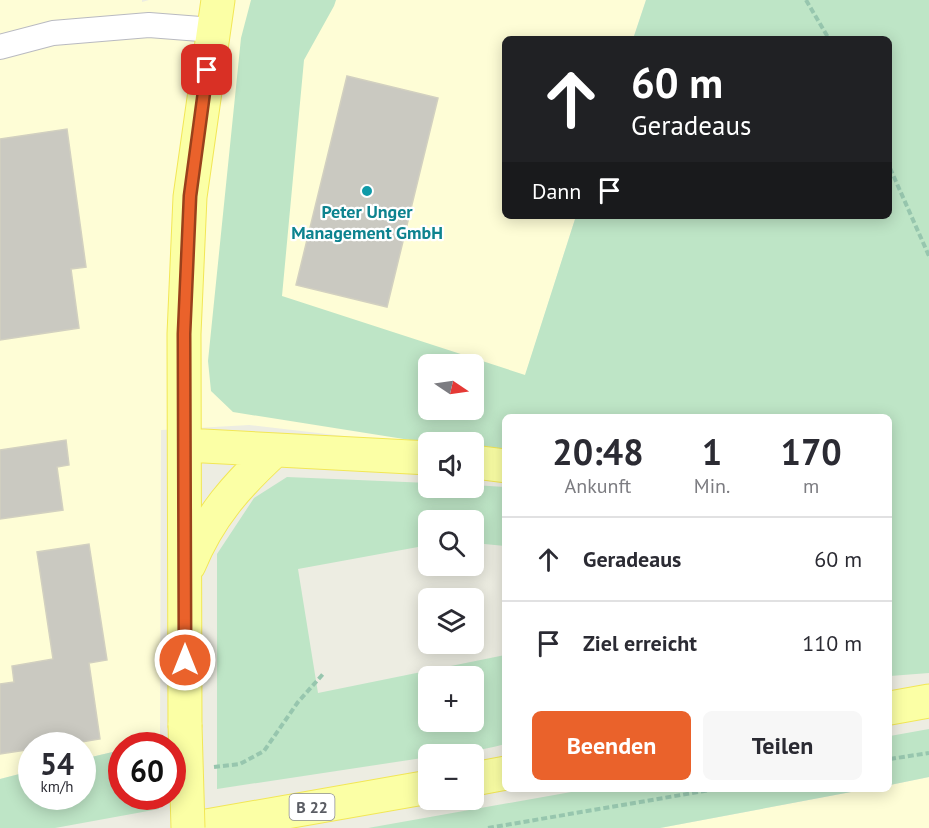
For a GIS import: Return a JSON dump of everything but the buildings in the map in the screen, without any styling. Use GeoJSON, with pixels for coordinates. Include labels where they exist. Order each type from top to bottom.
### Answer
{"type":"FeatureCollection","features":[{"type":"Feature","properties":{"kind":"main road"},"geometry":{"type":"LineString","coordinates":[[188,828],[185,725],[184,334],[190,196],[215,15]]}},
{"type":"Feature","properties":{"kind":"main road"},"geometry":{"type":"LineString","coordinates":[[185,445],[418,457]]}},
{"type":"Feature","properties":{"kind":"main road"},"geometry":{"type":"LineString","coordinates":[[185,575],[198,544],[226,499],[246,476],[275,450]]}},
{"type":"Feature","properties":{"kind":"main road"},"geometry":{"type":"LineString","coordinates":[[484,463],[502,466]]}},
{"type":"Feature","properties":{"kind":"main road"},"geometry":{"type":"LineString","coordinates":[[892,694],[929,700]]}},
{"type":"Feature","properties":{"kind":"main road"},"geometry":{"type":"LineString","coordinates":[[892,708],[929,700]]}},
{"type":"Feature","properties":{"kind":"main road"},"geometry":{"type":"LineString","coordinates":[[484,777],[502,774]]}},
{"type":"Feature","properties":{"kind":"main road","name":"B 22"},"geometry":{"type":"LineString","coordinates":[[195,828],[418,789]]}},
{"type":"Feature","properties":{"kind":"street"},"geometry":{"type":"LineString","coordinates":[[0,47],[54,33],[149,25],[215,15]]}},
{"type":"Feature","properties":{"kind":"path"},"geometry":{"type":"LineString","coordinates":[[806,0],[827,36]]}},
{"type":"Feature","properties":{"kind":"path"},"geometry":{"type":"LineString","coordinates":[[892,173],[929,256]]}},
{"type":"Feature","properties":{"kind":"path"},"geometry":{"type":"LineString","coordinates":[[206,768],[240,764],[264,751],[298,702],[324,673]]}},
{"type":"Feature","properties":{"kind":"path"},"geometry":{"type":"LineString","coordinates":[[892,759],[929,753]]}},
{"type":"Feature","properties":{"kind":"path"},"geometry":{"type":"LineString","coordinates":[[488,828],[698,792]]}},
{"type":"Feature","properties":{"kind":"shaded area"},"geometry":{"type":"Polygon","coordinates":[[[0,0],[142,0],[142,2],[149,0],[646,0],[634,36],[502,36],[502,219],[575,219],[513,414],[502,414],[502,420],[484,434],[484,432],[418,432],[418,445],[249,425],[161,430],[160,732],[108,732],[108,753],[96,756],[96,732],[18,732],[18,774],[0,779],[0,0]]]}},
{"type":"Feature","properties":{"kind":"shaded area"},"geometry":{"type":"Polygon","coordinates":[[[251,0],[336,0],[304,60],[282,296],[460,354],[418,354],[418,420],[484,420],[484,362],[525,375],[575,219],[892,219],[892,36],[634,36],[646,0],[929,0],[929,673],[892,676],[892,414],[502,414],[502,455],[484,452],[484,432],[418,432],[418,441],[233,412],[211,391],[208,361],[241,38],[251,0]]]}},
{"type":"Feature","properties":{"kind":"shaded area"},"geometry":{"type":"Polygon","coordinates":[[[287,477],[418,483],[418,498],[484,498],[484,486],[502,487],[502,546],[484,544],[484,510],[418,510],[418,547],[298,569],[318,693],[418,673],[418,732],[484,732],[484,666],[451,666],[502,656],[502,745],[484,749],[484,744],[418,744],[418,759],[217,789],[217,554],[254,498],[287,477]]]}},
{"type":"Feature","properties":{"kind":"shaded area"},"geometry":{"type":"Polygon","coordinates":[[[929,729],[929,777],[892,785],[892,736],[929,729]]]}},
{"type":"Feature","properties":{"kind":"shaded area"},"geometry":{"type":"Polygon","coordinates":[[[108,753],[108,810],[154,810],[55,828],[0,828],[0,779],[18,774],[18,810],[96,810],[96,756],[108,753]]]}},
{"type":"Feature","properties":{"kind":"shaded area"},"geometry":{"type":"Polygon","coordinates":[[[929,777],[929,828],[660,828],[851,792],[892,792],[892,785],[929,777]]]}},
{"type":"Feature","properties":{"kind":"shaded area"},"geometry":{"type":"Polygon","coordinates":[[[571,792],[851,792],[660,828],[368,828],[470,810],[484,810],[484,807],[571,792]]]}},
{"type":"Feature","properties":{"kind":"place","name":"Peter Unger Management GmbH"},"geometry":{"type":"Point","coordinates":[367,191]}},
{"type":"Feature","properties":{"kind":"route"},"geometry":{"type":"LineString","coordinates":[[185,660],[184,334],[190,196],[207,70]]}}]}
